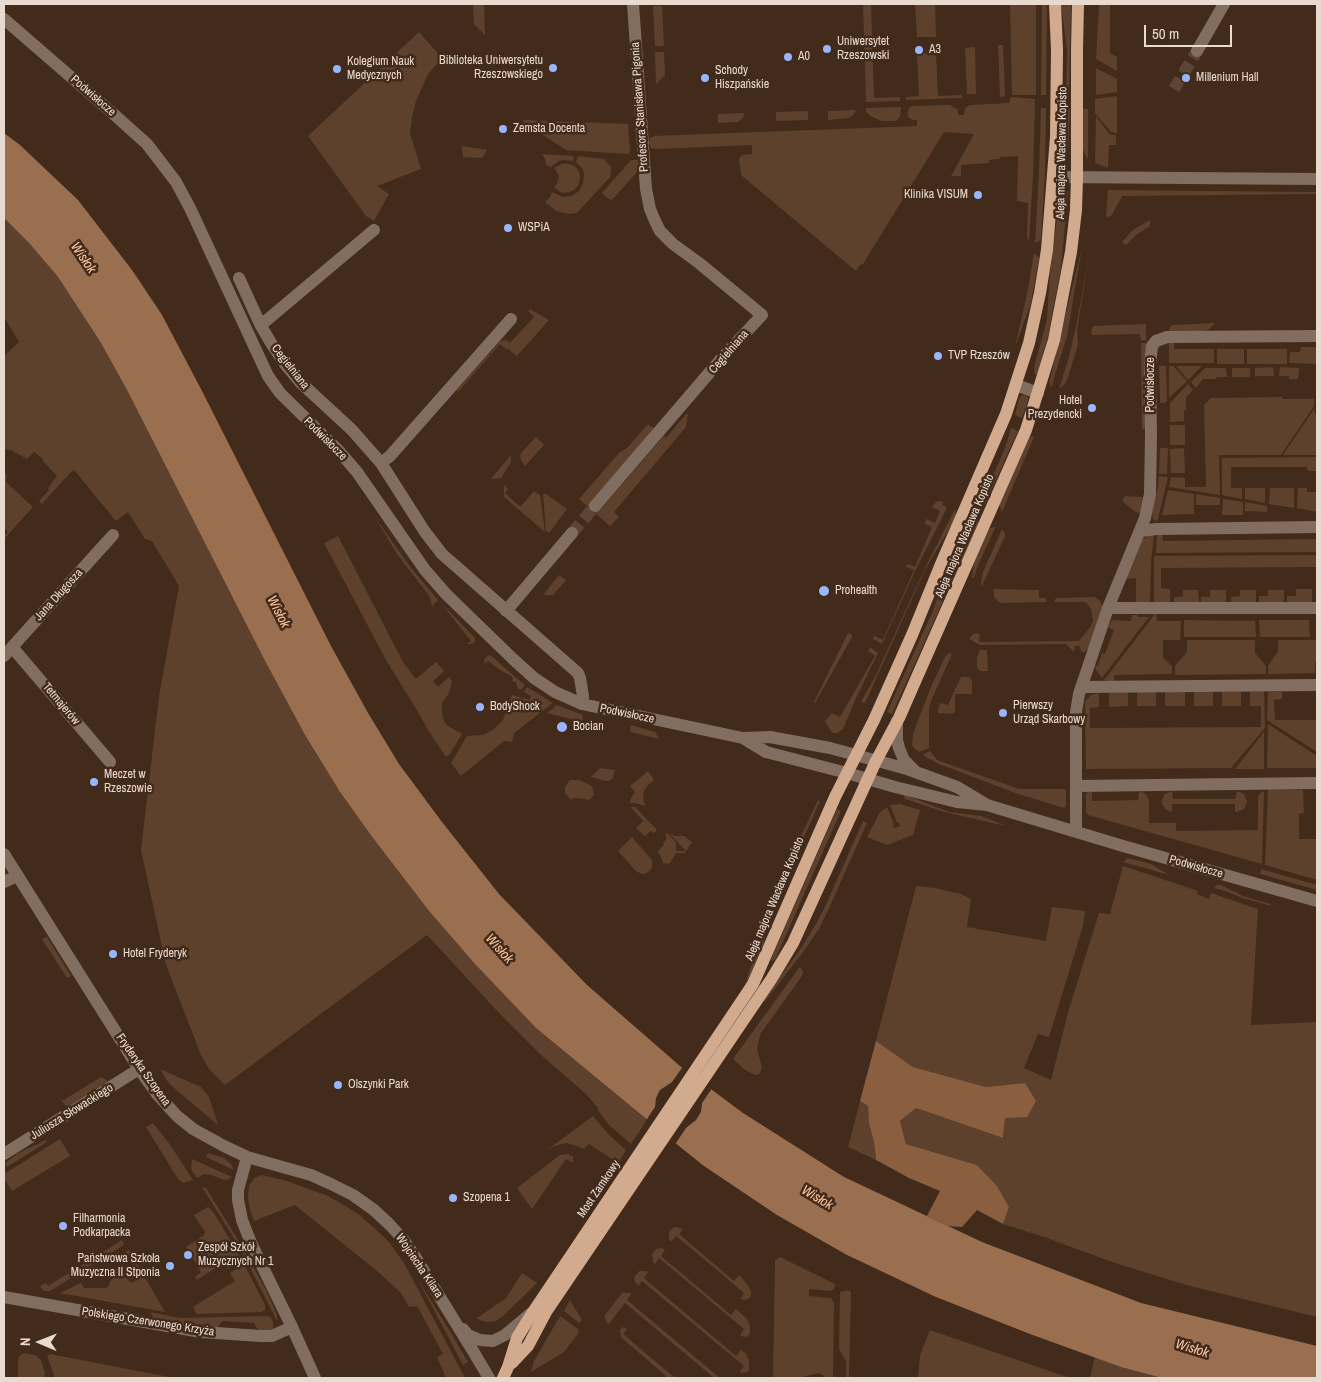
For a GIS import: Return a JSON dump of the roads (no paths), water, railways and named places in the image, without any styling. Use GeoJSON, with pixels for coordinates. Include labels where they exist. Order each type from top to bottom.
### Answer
{"type":"FeatureCollection","features":[{"type":"Feature","properties":{"kind":"main road","name":"Aleja majora Wacława Kopisto"},"geometry":{"type":"LineString","coordinates":[[727,1034],[753,984],[835,797],[874,720],[912,635],[941,564],[994,446],[1016,385],[1029,343],[1047,250],[1056,137],[1057,50],[1054,4]]}},
{"type":"Feature","properties":{"kind":"main road","name":"Aleja majora Wacława Kopisto"},"geometry":{"type":"LineString","coordinates":[[727,1034],[772,978],[793,943],[876,761],[897,721],[1026,430],[1054,340],[1074,231],[1077,178],[1076,50],[1078,4]]}},
{"type":"Feature","properties":{"kind":"main road","name":"Most Zamkowy"},"geometry":{"type":"LineString","coordinates":[[506,1373],[517,1338],[533,1312],[553,1291],[727,1034]]}},
{"type":"Feature","properties":{"kind":"main road","name":"Most Zamkowy"},"geometry":{"type":"LineString","coordinates":[[506,1373],[528,1346],[553,1291]]}},
{"type":"Feature","properties":{"kind":"street","name":"Profesora Stanisława Pigonia"},"geometry":{"type":"LineString","coordinates":[[633,4],[646,189],[650,210]]}},
{"type":"Feature","properties":{"kind":"street"},"geometry":{"type":"LineString","coordinates":[[1197,51],[1224,4]]}},
{"type":"Feature","properties":{"kind":"street","name":"Podwisłocze"},"geometry":{"type":"LineString","coordinates":[[4,19],[147,144],[176,182],[190,208],[268,376],[280,393],[338,450],[357,472],[425,570],[446,594],[534,678],[563,696],[582,704],[743,738],[770,737],[830,748],[856,755],[916,772],[957,787],[987,805]]}},
{"type":"Feature","properties":{"kind":"street"},"geometry":{"type":"LineString","coordinates":[[1054,177],[1317,179]]}},
{"type":"Feature","properties":{"kind":"street","name":"Cegielniana"},"geometry":{"type":"LineString","coordinates":[[595,506],[722,358],[762,315],[665,237],[650,210]]}},
{"type":"Feature","properties":{"kind":"street"},"geometry":{"type":"LineString","coordinates":[[260,324],[374,230]]}},
{"type":"Feature","properties":{"kind":"street","name":"Cegielniana"},"geometry":{"type":"LineString","coordinates":[[239,278],[260,324],[285,364],[300,382],[352,430],[381,463],[424,532],[435,546],[457,568],[578,673],[583,696],[582,704]]}},
{"type":"Feature","properties":{"kind":"street"},"geometry":{"type":"LineString","coordinates":[[381,463],[390,456],[511,319]]}},
{"type":"Feature","properties":{"kind":"street","name":"Podwisłocze"},"geometry":{"type":"LineString","coordinates":[[1076,832],[1076,712],[1081,687],[1108,608],[1145,518],[1150,494],[1150,364],[1152,346],[1156,341],[1167,337],[1317,336]]}},
{"type":"Feature","properties":{"kind":"street"},"geometry":{"type":"LineString","coordinates":[[1016,385],[1038,393]]}},
{"type":"Feature","properties":{"kind":"street"},"geometry":{"type":"LineString","coordinates":[[1140,531],[1157,529],[1317,527]]}},
{"type":"Feature","properties":{"kind":"street"},"geometry":{"type":"LineString","coordinates":[[506,611],[572,533]]}},
{"type":"Feature","properties":{"kind":"street","name":"Jana Długosza"},"geometry":{"type":"LineString","coordinates":[[8,651],[113,535]]}},
{"type":"Feature","properties":{"kind":"street"},"geometry":{"type":"LineString","coordinates":[[1108,608],[1317,608]]}},
{"type":"Feature","properties":{"kind":"street","name":"Tetmajerów"},"geometry":{"type":"LineString","coordinates":[[8,651],[110,762]]}},
{"type":"Feature","properties":{"kind":"street"},"geometry":{"type":"LineString","coordinates":[[1081,687],[1317,685]]}},
{"type":"Feature","properties":{"kind":"street"},"geometry":{"type":"LineString","coordinates":[[897,721],[899,748],[904,760],[916,772]]}},
{"type":"Feature","properties":{"kind":"street","name":"Podwisłocze"},"geometry":{"type":"LineString","coordinates":[[743,738],[766,752],[957,802],[987,805],[1317,901]]}},
{"type":"Feature","properties":{"kind":"street"},"geometry":{"type":"LineString","coordinates":[[1076,786],[1317,783]]}},
{"type":"Feature","properties":{"kind":"street","name":"Fryderyka Szopena"},"geometry":{"type":"LineString","coordinates":[[4,854],[139,1069],[157,1094],[177,1116],[201,1133],[247,1157]]}},
{"type":"Feature","properties":{"kind":"street"},"geometry":{"type":"LineString","coordinates":[[4,882],[18,876]]}},
{"type":"Feature","properties":{"kind":"street","name":"Juliusza Słowackiego"},"geometry":{"type":"LineString","coordinates":[[4,1154],[139,1069]]}},
{"type":"Feature","properties":{"kind":"street"},"geometry":{"type":"LineString","coordinates":[[247,1157],[238,1190],[242,1220],[251,1244],[315,1378]]}},
{"type":"Feature","properties":{"kind":"street","name":"Wojciecha Kilara"},"geometry":{"type":"LineString","coordinates":[[247,1157],[311,1175],[353,1195],[374,1210],[403,1239],[414,1255],[488,1378]]}},
{"type":"Feature","properties":{"kind":"street","name":"Polskiego Czerwonego Krzyża"},"geometry":{"type":"LineString","coordinates":[[4,1297],[201,1332],[272,1336],[292,1328]]}},
{"type":"Feature","properties":{"kind":"street","name":"Wojciecha Kilara"},"geometry":{"type":"LineString","coordinates":[[453,1318],[468,1335],[480,1340],[493,1341],[505,1335],[533,1312]]}},
{"type":"Feature","properties":{"kind":"water","name":"Wisłok"},"geometry":{"type":"Polygon","coordinates":[[[4,133],[20,145],[78,200],[132,270],[162,315],[331,646],[399,764],[499,894],[587,985],[680,1066],[743,1113],[844,1177],[982,1242],[1141,1303],[1317,1346],[1317,1378],[1162,1378],[1121,1367],[936,1297],[847,1255],[777,1215],[704,1166],[536,1028],[475,964],[429,911],[340,792],[305,735],[101,343],[58,277],[30,244],[4,218],[4,133]]]}},
{"type":"Feature","properties":{"kind":"tunnel"},"geometry":{"type":"LineString","coordinates":[[1174,89],[1197,51]]}},
{"type":"Feature","properties":{"kind":"tunnel"},"geometry":{"type":"LineString","coordinates":[[572,533],[595,506]]}},
{"type":"Feature","properties":{"kind":"place","name":"Uniwersytet Rzeszowski"},"geometry":{"type":"Point","coordinates":[827,49]}},
{"type":"Feature","properties":{"kind":"place","name":"A3"},"geometry":{"type":"Point","coordinates":[919,50]}},
{"type":"Feature","properties":{"kind":"place","name":"A0"},"geometry":{"type":"Point","coordinates":[788,57]}},
{"type":"Feature","properties":{"kind":"place","name":"Biblioteka Uniwersytetu Rzeszowskiego"},"geometry":{"type":"Point","coordinates":[553,68]}},
{"type":"Feature","properties":{"kind":"place","name":"Kolegium Nauk Medycznych"},"geometry":{"type":"Point","coordinates":[337,69]}},
{"type":"Feature","properties":{"kind":"place","name":"Schody Hiszpańskie"},"geometry":{"type":"Point","coordinates":[705,78]}},
{"type":"Feature","properties":{"kind":"place","name":"Millenium Hall"},"geometry":{"type":"Point","coordinates":[1186,78]}},
{"type":"Feature","properties":{"kind":"place","name":"Zemsta Docenta"},"geometry":{"type":"Point","coordinates":[503,129]}},
{"type":"Feature","properties":{"kind":"place","name":"Klinika VISUM"},"geometry":{"type":"Point","coordinates":[978,195]}},
{"type":"Feature","properties":{"kind":"place","name":"WSPiA"},"geometry":{"type":"Point","coordinates":[508,228]}},
{"type":"Feature","properties":{"kind":"place","name":"TVP Rzeszów"},"geometry":{"type":"Point","coordinates":[938,356]}},
{"type":"Feature","properties":{"kind":"place","name":"Hotel Prezydencki"},"geometry":{"type":"Point","coordinates":[1092,408]}},
{"type":"Feature","properties":{"kind":"place","name":"Prohealth"},"geometry":{"type":"Point","coordinates":[824,591]}},
{"type":"Feature","properties":{"kind":"place","name":"BodyShock"},"geometry":{"type":"Point","coordinates":[480,707]}},
{"type":"Feature","properties":{"kind":"place","name":"Pierwszy Urząd Skarbowy"},"geometry":{"type":"Point","coordinates":[1003,713]}},
{"type":"Feature","properties":{"kind":"place","name":"Bocian"},"geometry":{"type":"Point","coordinates":[562,727]}},
{"type":"Feature","properties":{"kind":"place","name":"Meczet w Rzeszowie"},"geometry":{"type":"Point","coordinates":[94,782]}},
{"type":"Feature","properties":{"kind":"place","name":"Hotel Fryderyk"},"geometry":{"type":"Point","coordinates":[113,954]}},
{"type":"Feature","properties":{"kind":"place","name":"Olszynki Park"},"geometry":{"type":"Point","coordinates":[338,1085]}},
{"type":"Feature","properties":{"kind":"place","name":"Szopena 1"},"geometry":{"type":"Point","coordinates":[453,1198]}},
{"type":"Feature","properties":{"kind":"place","name":"Filharmonia Podkarpacka"},"geometry":{"type":"Point","coordinates":[63,1226]}},
{"type":"Feature","properties":{"kind":"place","name":"Zespół Szkół Muzycznych Nr 1"},"geometry":{"type":"Point","coordinates":[188,1255]}},
{"type":"Feature","properties":{"kind":"place","name":"Państwowa Szkoła Muzyczna II Stponia"},"geometry":{"type":"Point","coordinates":[170,1266]}}]}
